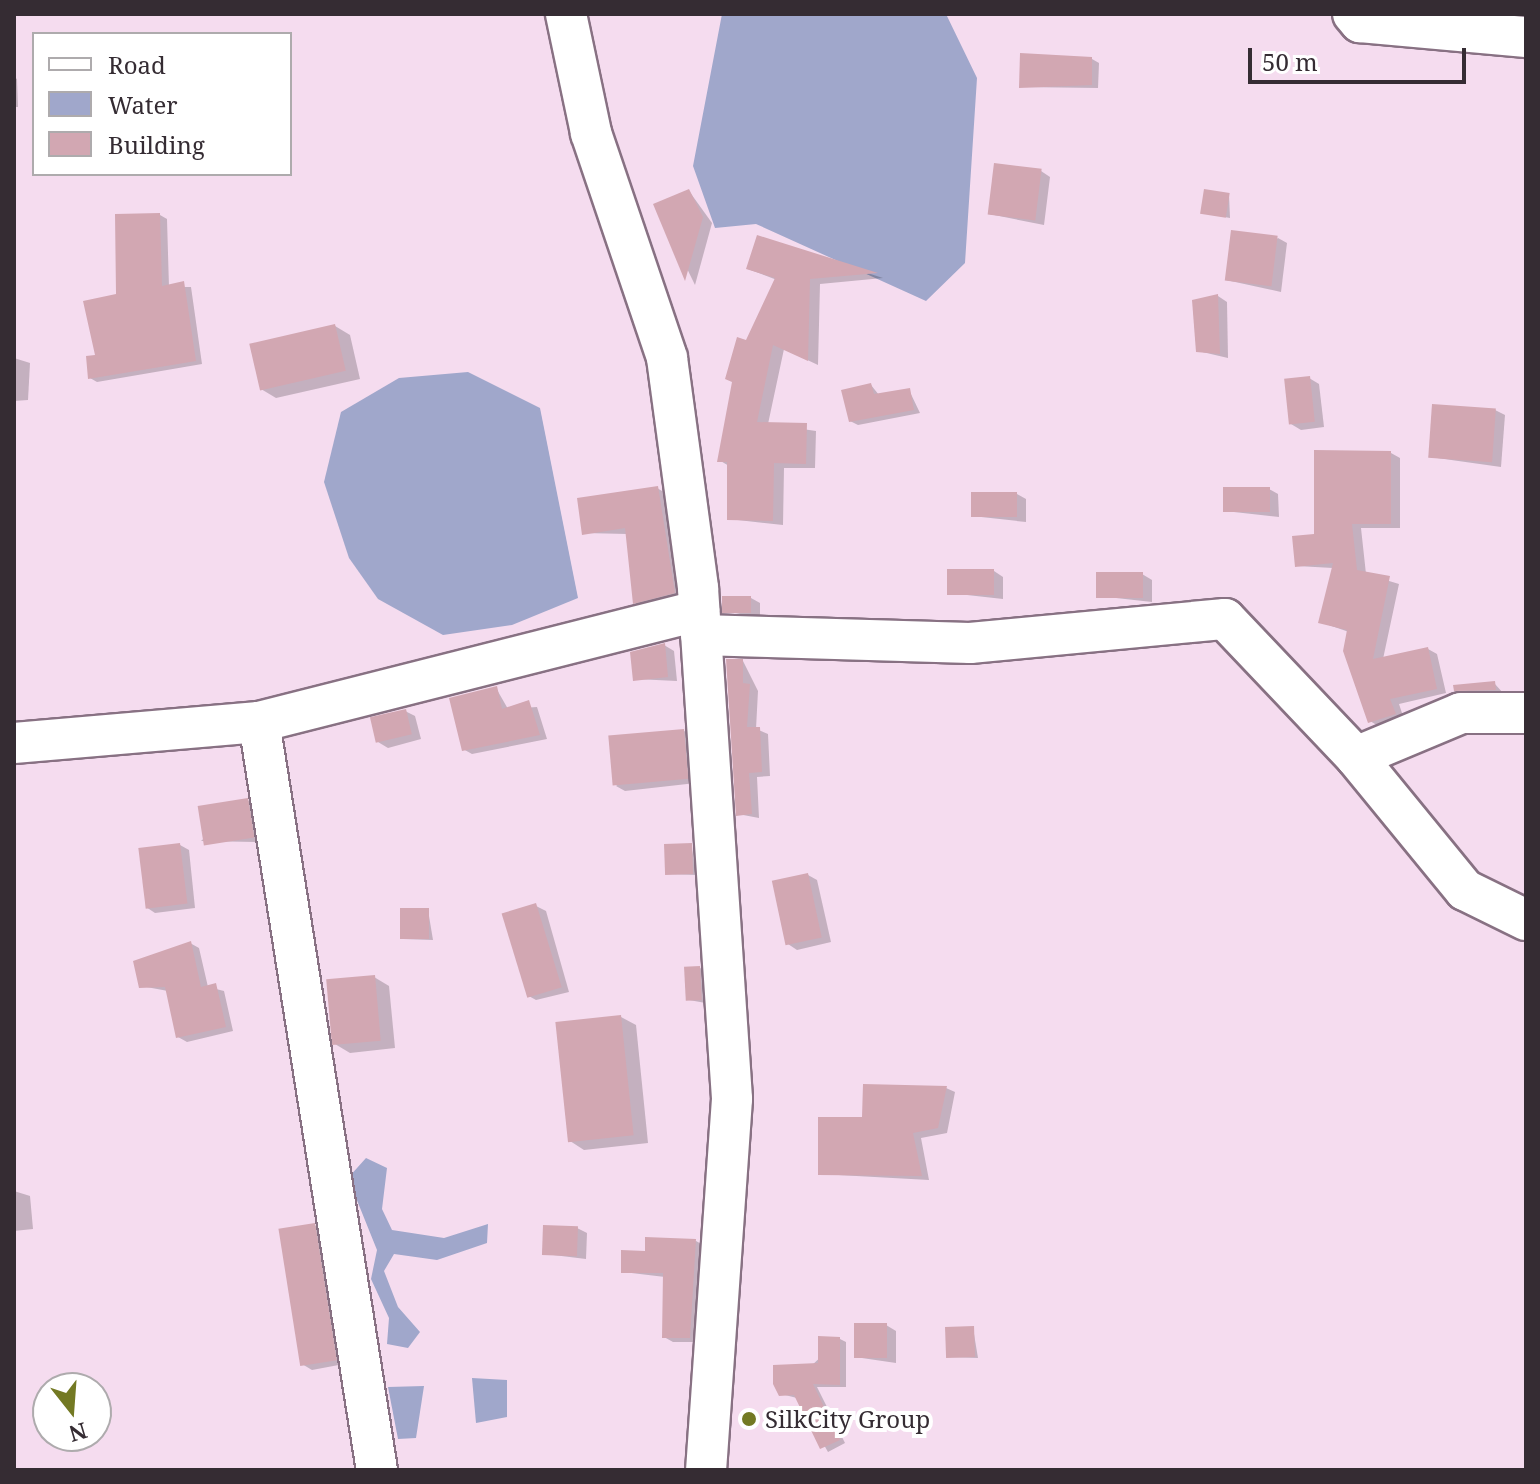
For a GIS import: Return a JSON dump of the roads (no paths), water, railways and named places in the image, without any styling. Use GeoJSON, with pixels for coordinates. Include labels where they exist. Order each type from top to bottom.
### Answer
{"type":"FeatureCollection","features":[{"type":"Feature","properties":{"kind":"street"},"geometry":{"type":"LineString","coordinates":[[566,14],[591,133],[667,358],[700,623],[732,1099],[706,1470]]}},
{"type":"Feature","properties":{"kind":"street"},"geometry":{"type":"LineString","coordinates":[[1353,14],[1360,22],[1526,37]]}},
{"type":"Feature","properties":{"kind":"street"},"geometry":{"type":"LineString","coordinates":[[14,743],[259,722],[700,623],[970,643],[1225,619],[1356,757],[1465,890],[1526,920]]}},
{"type":"Feature","properties":{"kind":"street"},"geometry":{"type":"LineString","coordinates":[[1356,757],[1461,713],[1526,713]]}},
{"type":"Feature","properties":{"kind":"street"},"geometry":{"type":"LineString","coordinates":[[259,722],[377,1470]]}},
{"type":"Feature","properties":{"kind":"water"},"geometry":{"type":"Polygon","coordinates":[[[722,14],[946,14],[977,78],[965,263],[926,301],[756,224],[715,228],[693,166],[722,14]]]}},
{"type":"Feature","properties":{"kind":"water"},"geometry":{"type":"Polygon","coordinates":[[[468,372],[540,408],[578,598],[512,625],[443,635],[378,599],[349,558],[324,482],[341,412],[399,378],[468,372]]]}},
{"type":"Feature","properties":{"kind":"water"},"geometry":{"type":"Polygon","coordinates":[[[366,1158],[387,1168],[382,1209],[392,1230],[444,1238],[488,1224],[487,1243],[437,1260],[394,1254],[384,1271],[398,1307],[420,1332],[408,1348],[387,1344],[389,1318],[371,1279],[377,1250],[348,1178],[366,1158]]]}},
{"type":"Feature","properties":{"kind":"water"},"geometry":{"type":"Polygon","coordinates":[[[472,1378],[507,1380],[507,1417],[476,1423],[472,1378]]]}},
{"type":"Feature","properties":{"kind":"water"},"geometry":{"type":"Polygon","coordinates":[[[424,1386],[416,1438],[398,1439],[388,1387],[424,1386]]]}},
{"type":"Feature","properties":{"kind":"place","name":"SilkCity Group"},"geometry":{"type":"Point","coordinates":[749,1419]}}]}
